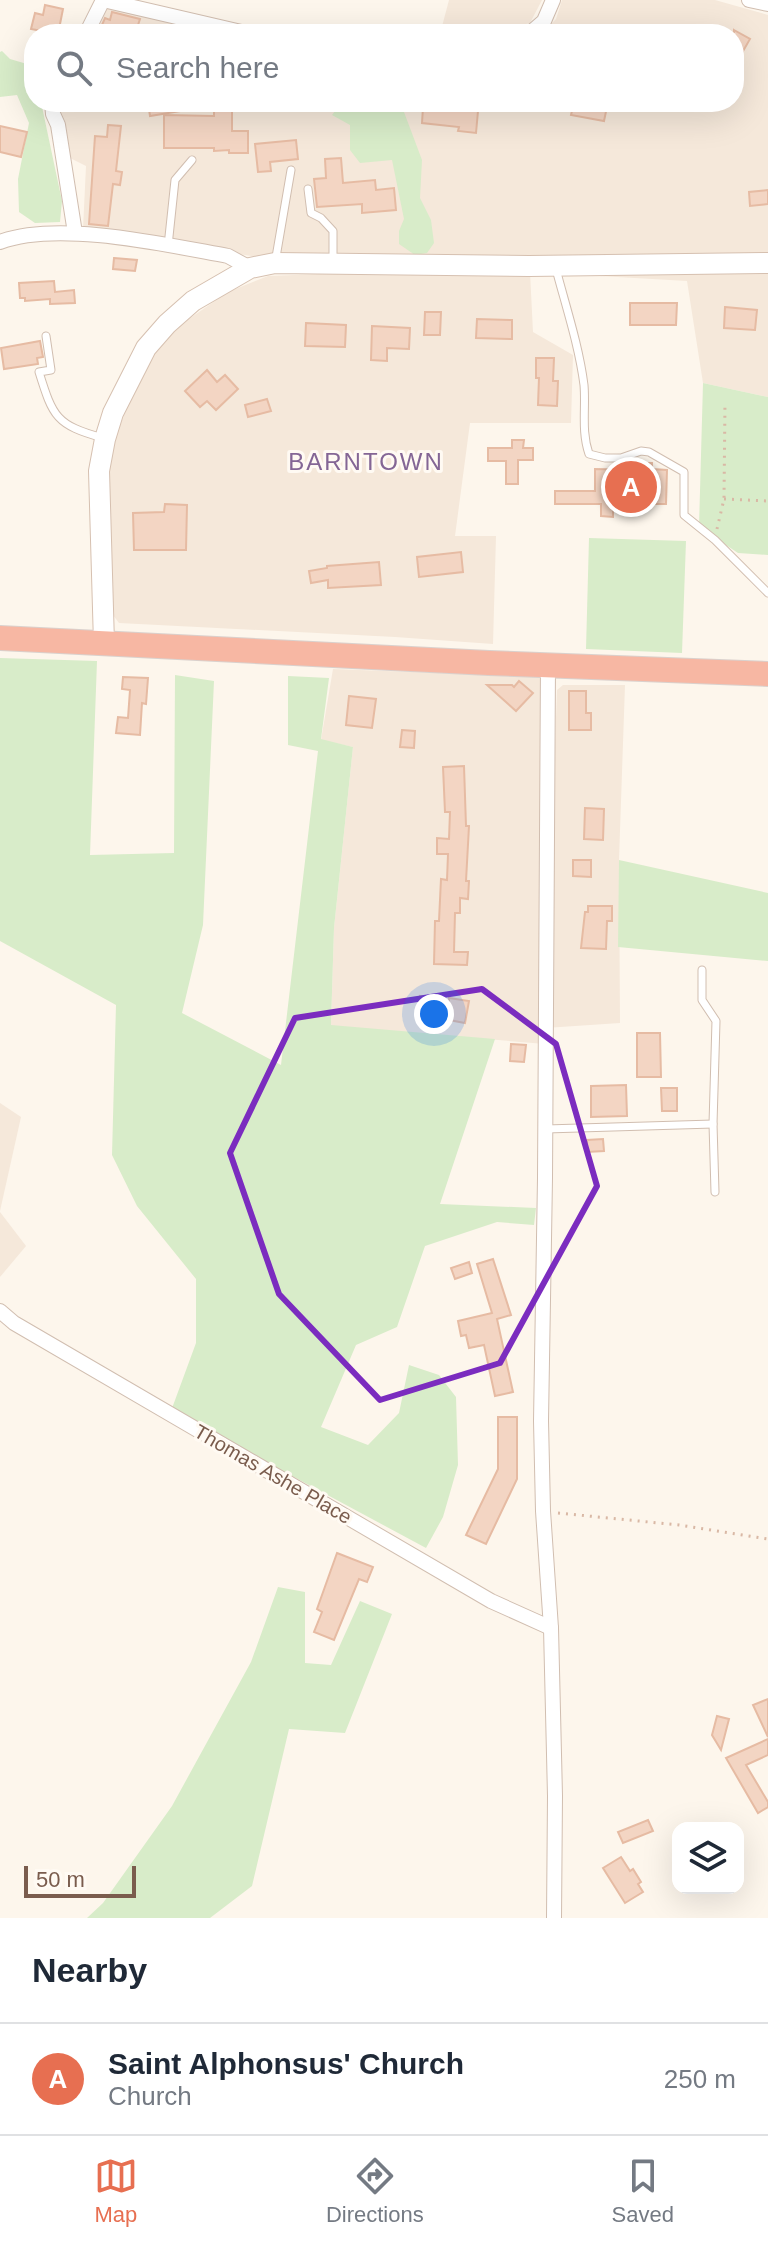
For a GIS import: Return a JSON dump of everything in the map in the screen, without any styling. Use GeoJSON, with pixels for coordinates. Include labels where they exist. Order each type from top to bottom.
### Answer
{"type":"FeatureCollection","features":[{"type":"Feature","properties":{"kind":"highway"},"geometry":{"type":"LineString","coordinates":[[0,638],[768,674]]}},
{"type":"Feature","properties":{"kind":"street"},"geometry":{"type":"LineString","coordinates":[[91,24],[103,0],[207,24]]}},
{"type":"Feature","properties":{"kind":"street"},"geometry":{"type":"LineString","coordinates":[[541,24],[553,0]]}},
{"type":"Feature","properties":{"kind":"street"},"geometry":{"type":"LineString","coordinates":[[749,0],[768,4]]}},
{"type":"Feature","properties":{"kind":"street"},"geometry":{"type":"LineString","coordinates":[[54,112],[75,233]]}},
{"type":"Feature","properties":{"kind":"street"},"geometry":{"type":"LineString","coordinates":[[0,242],[16,236],[75,233],[228,256],[250,268]]}},
{"type":"Feature","properties":{"kind":"street"},"geometry":{"type":"LineString","coordinates":[[104,643],[99,471],[113,413],[146,348],[160,332],[193,301],[250,268],[275,263],[768,263]]}},
{"type":"Feature","properties":{"kind":"street"},"geometry":{"type":"LineString","coordinates":[[548,665],[541,1421],[551,1628],[554,1918]]}},
{"type":"Feature","properties":{"kind":"street","name":"Thomas Ashe Place"},"geometry":{"type":"LineString","coordinates":[[0,1311],[14,1323],[491,1601],[551,1628]]}},
{"type":"Feature","properties":{"kind":"lane"},"geometry":{"type":"LineString","coordinates":[[168,246],[175,180],[192,160]]}},
{"type":"Feature","properties":{"kind":"lane"},"geometry":{"type":"LineString","coordinates":[[275,263],[291,170]]}},
{"type":"Feature","properties":{"kind":"lane"},"geometry":{"type":"LineString","coordinates":[[308,189],[311,213],[321,218],[333,231],[333,265]]}},
{"type":"Feature","properties":{"kind":"lane"},"geometry":{"type":"LineString","coordinates":[[555,265],[584,385],[584,442],[589,454],[621,458],[641,451],[649,452],[684,472],[684,515],[715,540],[768,593]]}},
{"type":"Feature","properties":{"kind":"lane"},"geometry":{"type":"LineString","coordinates":[[46,336],[51,370],[39,372],[59,419],[75,430],[105,439]]}},
{"type":"Feature","properties":{"kind":"lane"},"geometry":{"type":"LineString","coordinates":[[702,970],[702,1000],[716,1021],[715,1192]]}},
{"type":"Feature","properties":{"kind":"lane"},"geometry":{"type":"LineString","coordinates":[[546,1129],[713,1124]]}},
{"type":"Feature","properties":{"kind":"path"},"geometry":{"type":"LineString","coordinates":[[715,540],[724,499],[725,402]]}},
{"type":"Feature","properties":{"kind":"path"},"geometry":{"type":"LineString","coordinates":[[724,499],[768,501]]}},
{"type":"Feature","properties":{"kind":"path"},"geometry":{"type":"LineString","coordinates":[[543,1511],[679,1525],[768,1539]]}},
{"type":"Feature","properties":{"kind":"highlighted area"},"geometry":{"type":"Polygon","coordinates":[[[482,989],[556,1044],[597,1186],[500,1363],[380,1400],[279,1294],[230,1153],[295,1018],[482,989]]]}},
{"type":"Feature","properties":{"kind":"shaded area"},"geometry":{"type":"Polygon","coordinates":[[[449,0],[542,0],[530,23],[526,24],[443,24],[449,0]]]}},
{"type":"Feature","properties":{"kind":"shaded area"},"geometry":{"type":"Polygon","coordinates":[[[562,0],[715,0],[768,15],[768,397],[703,383],[687,281],[530,272],[533,332],[573,355],[571,423],[470,423],[455,536],[496,536],[493,644],[119,623],[113,615],[108,472],[116,435],[148,357],[170,332],[228,292],[268,276],[426,270],[270,259],[83,229],[86,166],[68,157],[60,112],[744,112],[744,24],[551,24],[556,19],[562,0]]]}},
{"type":"Feature","properties":{"kind":"shaded area"},"geometry":{"type":"Polygon","coordinates":[[[107,3],[188,24],[96,24],[107,3]]]}},
{"type":"Feature","properties":{"kind":"shaded area"},"geometry":{"type":"Polygon","coordinates":[[[333,669],[544,677],[546,999],[557,690],[563,685],[625,685],[619,860],[620,1023],[545,1028],[545,1044],[331,1026],[334,928],[353,747],[321,740],[333,669]]]}},
{"type":"Feature","properties":{"kind":"shaded area"},"geometry":{"type":"Polygon","coordinates":[[[0,1103],[21,1117],[0,1211],[0,1103]]]}},
{"type":"Feature","properties":{"kind":"shaded area"},"geometry":{"type":"Polygon","coordinates":[[[0,1212],[26,1246],[0,1277],[0,1212]]]}},
{"type":"Feature","properties":{"kind":"green space"},"geometry":{"type":"Polygon","coordinates":[[[0,52],[24,63],[24,111],[17,95],[0,97],[0,52]]]}},
{"type":"Feature","properties":{"kind":"green space"},"geometry":{"type":"Polygon","coordinates":[[[24,112],[43,112],[62,201],[60,222],[35,223],[19,212],[18,179],[29,123],[24,112]]]}},
{"type":"Feature","properties":{"kind":"green space"},"geometry":{"type":"Polygon","coordinates":[[[334,112],[404,112],[422,160],[420,198],[431,220],[434,243],[427,253],[415,255],[399,244],[399,231],[404,219],[392,160],[360,163],[350,150],[350,125],[332,115],[334,112]]]}},
{"type":"Feature","properties":{"kind":"green space"},"geometry":{"type":"Polygon","coordinates":[[[703,383],[768,397],[768,555],[738,553],[699,527],[703,383]]]}},
{"type":"Feature","properties":{"kind":"green space"},"geometry":{"type":"Polygon","coordinates":[[[589,538],[686,541],[682,653],[586,649],[589,538]]]}},
{"type":"Feature","properties":{"kind":"green space"},"geometry":{"type":"Polygon","coordinates":[[[0,658],[97,661],[90,855],[174,853],[175,675],[214,681],[203,925],[182,1013],[281,1065],[318,751],[288,745],[288,676],[329,678],[321,739],[353,747],[334,928],[331,1025],[495,1039],[440,1204],[536,1208],[534,1225],[497,1222],[425,1246],[397,1327],[356,1345],[321,1427],[368,1445],[399,1413],[409,1365],[439,1375],[456,1397],[458,1465],[443,1517],[426,1548],[171,1411],[196,1343],[196,1279],[137,1206],[112,1155],[116,1005],[0,941],[0,658]]]}},
{"type":"Feature","properties":{"kind":"green space"},"geometry":{"type":"Polygon","coordinates":[[[619,860],[768,893],[768,961],[618,947],[619,860]]]}},
{"type":"Feature","properties":{"kind":"green space"},"geometry":{"type":"Polygon","coordinates":[[[278,1587],[305,1592],[305,1663],[331,1665],[360,1601],[392,1614],[345,1733],[289,1729],[252,1886],[210,1918],[87,1918],[103,1903],[172,1806],[251,1662],[278,1587]]]}},
{"type":"Feature","properties":{"kind":"building"},"geometry":{"type":"Polygon","coordinates":[[[45,5],[63,9],[60,24],[32,24],[35,13],[43,15],[45,5]]]}},
{"type":"Feature","properties":{"kind":"building"},"geometry":{"type":"Polygon","coordinates":[[[112,12],[140,19],[138,24],[102,24],[105,18],[110,20],[112,12]]]}},
{"type":"Feature","properties":{"kind":"building"},"geometry":{"type":"Polygon","coordinates":[[[744,36],[750,39],[744,50],[744,36]]]}},
{"type":"Feature","properties":{"kind":"building"},"geometry":{"type":"Polygon","coordinates":[[[149,112],[175,112],[150,116],[149,112]]]}},
{"type":"Feature","properties":{"kind":"building"},"geometry":{"type":"Polygon","coordinates":[[[214,112],[232,112],[232,131],[248,131],[248,153],[214,151],[214,148],[164,148],[164,115],[214,116],[214,112]]]}},
{"type":"Feature","properties":{"kind":"building"},"geometry":{"type":"Polygon","coordinates":[[[423,112],[478,112],[476,133],[458,131],[459,127],[422,123],[423,112]]]}},
{"type":"Feature","properties":{"kind":"building"},"geometry":{"type":"Polygon","coordinates":[[[572,112],[606,112],[604,121],[571,115],[572,112]]]}},
{"type":"Feature","properties":{"kind":"building"},"geometry":{"type":"Polygon","coordinates":[[[108,125],[121,126],[116,171],[122,172],[120,185],[113,184],[108,226],[89,224],[95,136],[107,137],[108,125]]]}},
{"type":"Feature","properties":{"kind":"building"},"geometry":{"type":"Polygon","coordinates":[[[0,126],[27,132],[21,157],[0,152],[0,126]]]}},
{"type":"Feature","properties":{"kind":"building"},"geometry":{"type":"Polygon","coordinates":[[[296,140],[298,159],[270,162],[271,171],[258,172],[255,144],[296,140]]]}},
{"type":"Feature","properties":{"kind":"building"},"geometry":{"type":"Polygon","coordinates":[[[341,158],[343,183],[375,180],[376,190],[394,188],[396,210],[362,213],[362,204],[317,207],[314,179],[326,178],[325,159],[341,158]]]}},
{"type":"Feature","properties":{"kind":"building"},"geometry":{"type":"Polygon","coordinates":[[[768,190],[768,204],[750,206],[749,192],[768,190]]]}},
{"type":"Feature","properties":{"kind":"building"},"geometry":{"type":"Polygon","coordinates":[[[114,258],[137,260],[135,271],[113,269],[114,258]]]}},
{"type":"Feature","properties":{"kind":"building"},"geometry":{"type":"Polygon","coordinates":[[[54,281],[55,292],[74,290],[75,303],[50,304],[50,299],[25,301],[25,298],[20,298],[19,283],[54,281]]]}},
{"type":"Feature","properties":{"kind":"building"},"geometry":{"type":"Polygon","coordinates":[[[630,303],[677,303],[676,325],[630,325],[630,303]]]}},
{"type":"Feature","properties":{"kind":"building"},"geometry":{"type":"Polygon","coordinates":[[[725,307],[757,310],[755,330],[724,328],[725,307]]]}},
{"type":"Feature","properties":{"kind":"building"},"geometry":{"type":"Polygon","coordinates":[[[425,312],[441,312],[440,335],[424,335],[425,312]]]}},
{"type":"Feature","properties":{"kind":"building"},"geometry":{"type":"Polygon","coordinates":[[[477,319],[512,320],[512,339],[476,338],[477,319]]]}},
{"type":"Feature","properties":{"kind":"building"},"geometry":{"type":"Polygon","coordinates":[[[306,323],[346,325],[345,347],[305,346],[306,323]]]}},
{"type":"Feature","properties":{"kind":"building"},"geometry":{"type":"Polygon","coordinates":[[[372,326],[410,328],[409,349],[387,348],[387,361],[371,360],[372,326]]]}},
{"type":"Feature","properties":{"kind":"building"},"geometry":{"type":"Polygon","coordinates":[[[40,341],[43,357],[37,358],[38,364],[4,369],[1,348],[40,341]]]}},
{"type":"Feature","properties":{"kind":"building"},"geometry":{"type":"Polygon","coordinates":[[[536,358],[554,358],[553,381],[558,381],[557,406],[538,405],[536,358]]]}},
{"type":"Feature","properties":{"kind":"building"},"geometry":{"type":"Polygon","coordinates":[[[207,370],[217,382],[225,375],[238,389],[216,410],[207,401],[200,407],[185,391],[207,370]]]}},
{"type":"Feature","properties":{"kind":"building"},"geometry":{"type":"Polygon","coordinates":[[[267,399],[271,411],[248,417],[245,405],[267,399]]]}},
{"type":"Feature","properties":{"kind":"building"},"geometry":{"type":"Polygon","coordinates":[[[512,440],[524,440],[523,448],[533,448],[533,460],[518,460],[518,484],[506,484],[506,461],[488,461],[488,448],[512,448],[512,440]]]}},
{"type":"Feature","properties":{"kind":"building"},"geometry":{"type":"Polygon","coordinates":[[[640,463],[652,463],[652,469],[667,470],[666,504],[613,504],[613,517],[601,516],[601,504],[555,504],[555,491],[595,491],[595,469],[640,470],[640,463]]]}},
{"type":"Feature","properties":{"kind":"building"},"geometry":{"type":"Polygon","coordinates":[[[165,504],[187,505],[186,550],[134,550],[133,513],[164,512],[165,504]]]}},
{"type":"Feature","properties":{"kind":"building"},"geometry":{"type":"Polygon","coordinates":[[[461,552],[463,572],[419,577],[417,557],[461,552]]]}},
{"type":"Feature","properties":{"kind":"building"},"geometry":{"type":"Polygon","coordinates":[[[379,562],[381,585],[328,588],[328,580],[311,583],[309,571],[327,566],[379,562]]]}},
{"type":"Feature","properties":{"kind":"building"},"geometry":{"type":"Polygon","coordinates":[[[123,677],[148,678],[146,704],[142,703],[140,735],[116,733],[118,717],[128,718],[130,690],[122,689],[123,677]]]}},
{"type":"Feature","properties":{"kind":"building"},"geometry":{"type":"Polygon","coordinates":[[[519,681],[533,693],[516,711],[487,685],[514,687],[519,681]]]}},
{"type":"Feature","properties":{"kind":"building"},"geometry":{"type":"Polygon","coordinates":[[[569,691],[586,691],[586,713],[591,713],[591,730],[569,730],[569,691]]]}},
{"type":"Feature","properties":{"kind":"building"},"geometry":{"type":"Polygon","coordinates":[[[349,696],[376,699],[372,728],[346,725],[349,696]]]}},
{"type":"Feature","properties":{"kind":"building"},"geometry":{"type":"Polygon","coordinates":[[[402,730],[415,731],[414,748],[400,747],[402,730]]]}},
{"type":"Feature","properties":{"kind":"building"},"geometry":{"type":"Polygon","coordinates":[[[464,766],[466,826],[469,826],[466,881],[469,881],[468,899],[460,898],[460,913],[455,913],[454,952],[468,952],[467,965],[434,964],[435,921],[439,921],[441,879],[447,880],[448,854],[437,854],[437,838],[449,839],[450,812],[445,812],[443,767],[464,766]]]}},
{"type":"Feature","properties":{"kind":"building"},"geometry":{"type":"Polygon","coordinates":[[[585,808],[604,809],[603,840],[584,839],[585,808]]]}},
{"type":"Feature","properties":{"kind":"building"},"geometry":{"type":"Polygon","coordinates":[[[573,860],[591,860],[591,877],[573,876],[573,860]]]}},
{"type":"Feature","properties":{"kind":"building"},"geometry":{"type":"Polygon","coordinates":[[[588,906],[612,906],[612,921],[607,921],[606,949],[581,948],[588,906]]]}},
{"type":"Feature","properties":{"kind":"building"},"geometry":{"type":"Polygon","coordinates":[[[420,996],[469,1001],[465,1023],[417,1014],[420,996]]]}},
{"type":"Feature","properties":{"kind":"building"},"geometry":{"type":"Polygon","coordinates":[[[637,1033],[660,1033],[661,1077],[637,1077],[637,1033]]]}},
{"type":"Feature","properties":{"kind":"building"},"geometry":{"type":"Polygon","coordinates":[[[511,1044],[526,1045],[524,1062],[510,1061],[511,1044]]]}},
{"type":"Feature","properties":{"kind":"building"},"geometry":{"type":"Polygon","coordinates":[[[626,1085],[627,1116],[591,1117],[591,1086],[626,1085]]]}},
{"type":"Feature","properties":{"kind":"building"},"geometry":{"type":"Polygon","coordinates":[[[661,1088],[677,1088],[677,1111],[662,1111],[661,1088]]]}},
{"type":"Feature","properties":{"kind":"building"},"geometry":{"type":"Polygon","coordinates":[[[603,1139],[604,1151],[587,1152],[587,1140],[603,1139]]]}},
{"type":"Feature","properties":{"kind":"building"},"geometry":{"type":"Polygon","coordinates":[[[493,1259],[511,1315],[497,1319],[513,1392],[495,1396],[484,1345],[469,1348],[466,1335],[461,1336],[458,1321],[492,1313],[477,1264],[493,1259]]]}},
{"type":"Feature","properties":{"kind":"building"},"geometry":{"type":"Polygon","coordinates":[[[469,1262],[472,1273],[455,1279],[451,1268],[469,1262]]]}},
{"type":"Feature","properties":{"kind":"building"},"geometry":{"type":"Polygon","coordinates":[[[498,1417],[517,1417],[517,1479],[486,1544],[466,1535],[498,1469],[498,1417]]]}},
{"type":"Feature","properties":{"kind":"building"},"geometry":{"type":"Polygon","coordinates":[[[337,1553],[373,1567],[367,1582],[359,1579],[334,1640],[314,1632],[322,1612],[317,1609],[337,1553]]]}},
{"type":"Feature","properties":{"kind":"building"},"geometry":{"type":"Polygon","coordinates":[[[768,1699],[768,1737],[753,1705],[768,1699]]]}},
{"type":"Feature","properties":{"kind":"building"},"geometry":{"type":"Polygon","coordinates":[[[717,1716],[729,1719],[721,1750],[712,1735],[717,1716]]]}},
{"type":"Feature","properties":{"kind":"building"},"geometry":{"type":"Polygon","coordinates":[[[768,1739],[768,1755],[746,1765],[768,1802],[768,1807],[758,1813],[726,1758],[768,1739]]]}},
{"type":"Feature","properties":{"kind":"building"},"geometry":{"type":"Polygon","coordinates":[[[648,1820],[653,1831],[623,1843],[618,1832],[648,1820]]]}},
{"type":"Feature","properties":{"kind":"building"},"geometry":{"type":"Polygon","coordinates":[[[621,1857],[630,1871],[633,1869],[643,1892],[625,1903],[603,1868],[621,1857]]]}},
{"type":"Feature","properties":{"kind":"place","name":"Saint Alphonsus' Church"},"geometry":{"type":"Point","coordinates":[631,487]}},
{"type":"Feature","properties":{"kind":"district","name":"BARNTOWN"},"geometry":{"type":"Point","coordinates":[366,462]}}]}
